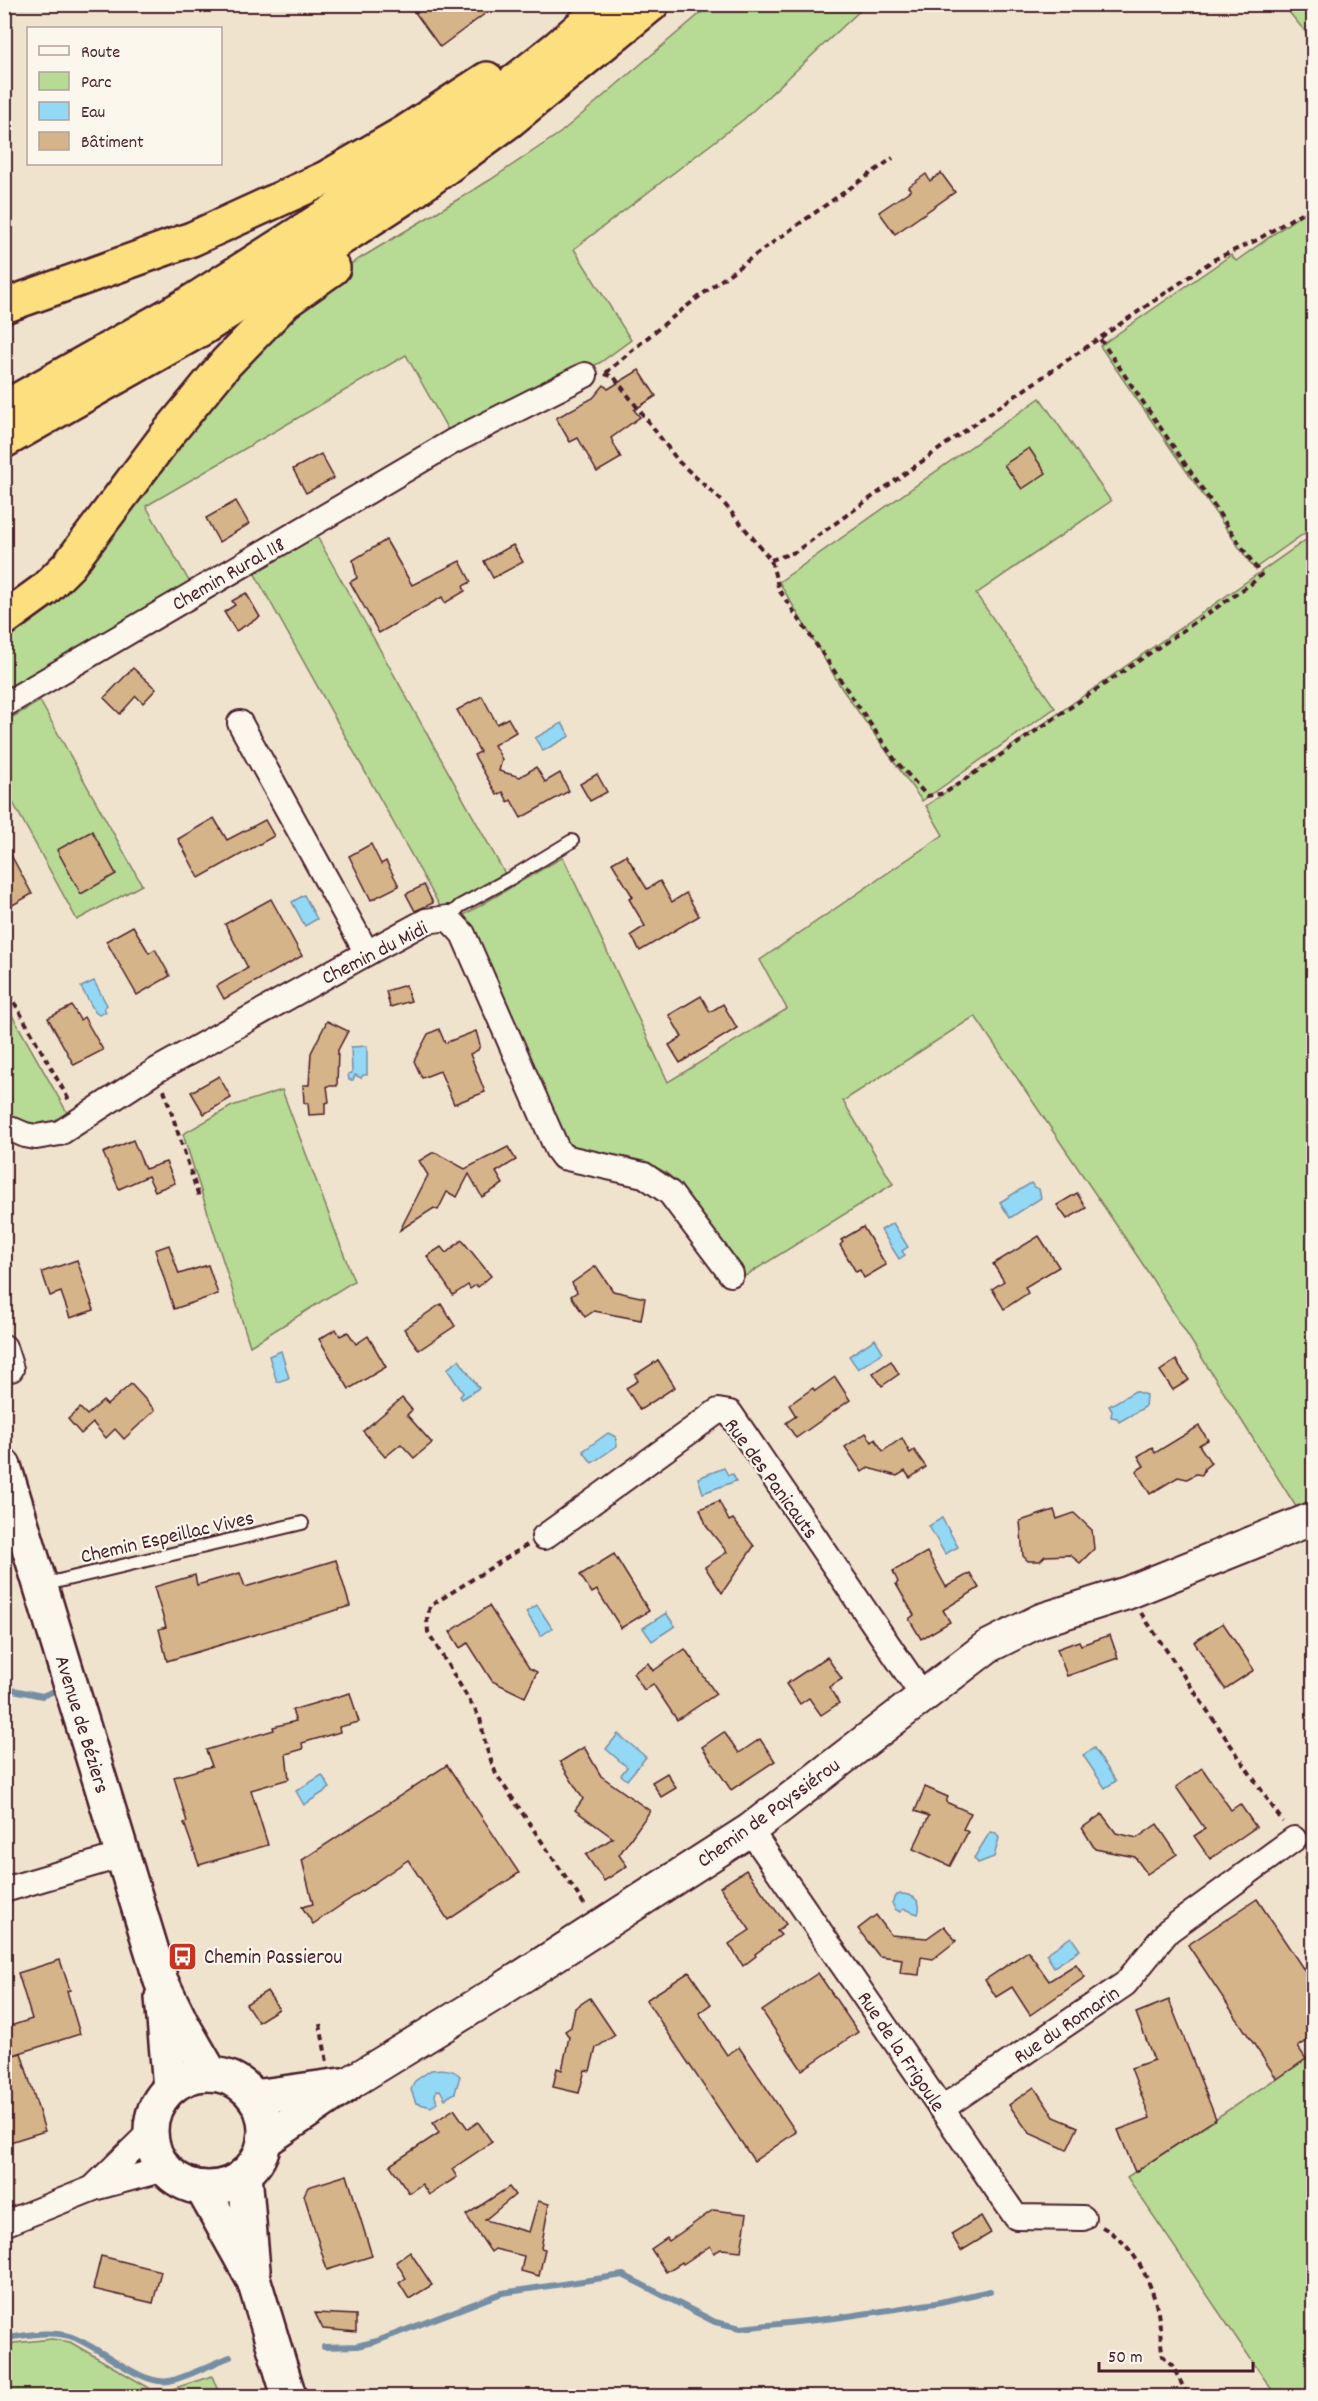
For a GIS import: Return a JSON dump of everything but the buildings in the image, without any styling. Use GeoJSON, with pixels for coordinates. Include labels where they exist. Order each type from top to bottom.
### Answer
{"type":"FeatureCollection","features":[{"type":"Feature","properties":{"kind":"highway"},"geometry":{"type":"LineString","coordinates":[[4,441],[203,328],[411,193],[508,122],[651,4]]}},
{"type":"Feature","properties":{"kind":"highway"},"geometry":{"type":"LineString","coordinates":[[4,306],[192,239],[326,178],[404,133],[603,8]]}},
{"type":"Feature","properties":{"kind":"highway"},"geometry":{"type":"LineString","coordinates":[[4,408],[190,303],[373,186],[462,123],[603,8]]}},
{"type":"Feature","properties":{"kind":"highway"},"geometry":{"type":"LineString","coordinates":[[4,619],[44,590],[69,565],[166,436],[226,363],[285,302],[379,235],[411,193]]}},
{"type":"Feature","properties":{"kind":"main road","name":"Avenue de Béziers"},"geometry":{"type":"LineString","coordinates":[[4,1466],[161,1981],[182,2024],[211,2074]]}},
{"type":"Feature","properties":{"kind":"main road","name":"Avenue de Béziers"},"geometry":{"type":"LineString","coordinates":[[161,1981],[170,2088]]}},
{"type":"Feature","properties":{"kind":"main road"},"geometry":{"type":"LineString","coordinates":[[211,2074],[227,2077],[242,2085],[254,2097],[265,2125],[264,2141],[261,2153],[246,2174],[218,2187],[202,2188],[175,2178],[165,2169],[157,2157],[151,2131],[153,2115],[160,2100],[170,2088],[196,2075],[211,2074]]}},
{"type":"Feature","properties":{"kind":"main road","name":"Chemin de Payssiérou"},"geometry":{"type":"LineString","coordinates":[[254,2097],[348,2084]]}},
{"type":"Feature","properties":{"kind":"main road","name":"Chemin de Payssiérou"},"geometry":{"type":"LineString","coordinates":[[264,2141],[348,2084]]}},
{"type":"Feature","properties":{"kind":"main road"},"geometry":{"type":"LineString","coordinates":[[246,2174],[254,2281]]}},
{"type":"Feature","properties":{"kind":"main road"},"geometry":{"type":"LineString","coordinates":[[202,2188],[254,2281],[289,2397]]}},
{"type":"Feature","properties":{"kind":"street","name":"Chemin Rural 118"},"geometry":{"type":"LineString","coordinates":[[4,705],[452,442],[595,374]]}},
{"type":"Feature","properties":{"kind":"street"},"geometry":{"type":"LineString","coordinates":[[240,723],[367,953]]}},
{"type":"Feature","properties":{"kind":"street","name":"Chemin du Midi"},"geometry":{"type":"LineString","coordinates":[[4,1126],[25,1135],[48,1137],[60,1133],[158,1070],[367,953],[426,921],[448,918],[463,934],[557,1149],[564,1157],[644,1175],[670,1193],[731,1274]]}},
{"type":"Feature","properties":{"kind":"street","name":"Rue des Panicauts"},"geometry":{"type":"LineString","coordinates":[[544,1537],[718,1411],[730,1413],[923,1696]]}},
{"type":"Feature","properties":{"kind":"street","name":"Chemin de Payssiérou"},"geometry":{"type":"LineString","coordinates":[[348,2084],[400,2054],[750,1830],[987,1647],[1041,1620],[1127,1593],[1314,1518]]}},
{"type":"Feature","properties":{"kind":"street","name":"Rue de la Frigoule"},"geometry":{"type":"LineString","coordinates":[[750,1830],[1016,2217],[1083,2218]]}},
{"type":"Feature","properties":{"kind":"street","name":"Rue du Romarin"},"geometry":{"type":"LineString","coordinates":[[941,2109],[1125,1984],[1168,1931],[1294,1839]]}},
{"type":"Feature","properties":{"kind":"street"},"geometry":{"type":"LineString","coordinates":[[4,1890],[123,1855]]}},
{"type":"Feature","properties":{"kind":"street"},"geometry":{"type":"LineString","coordinates":[[93,2188],[151,2131]]}},
{"type":"Feature","properties":{"kind":"street"},"geometry":{"type":"LineString","coordinates":[[4,2224],[93,2188],[165,2169]]}},
{"type":"Feature","properties":{"kind":"lane"},"geometry":{"type":"LineString","coordinates":[[448,918],[460,906],[572,841]]}},
{"type":"Feature","properties":{"kind":"lane","name":"Chemin Espeillac Vives"},"geometry":{"type":"LineString","coordinates":[[41,1586],[302,1523]]}},
{"type":"Feature","properties":{"kind":"path"},"geometry":{"type":"LineString","coordinates":[[595,374],[732,271],[892,158]]}},
{"type":"Feature","properties":{"kind":"path"},"geometry":{"type":"LineString","coordinates":[[771,560],[795,552],[980,420],[1215,259],[1257,240],[1314,205]]}},
{"type":"Feature","properties":{"kind":"path"},"geometry":{"type":"LineString","coordinates":[[595,374],[614,377],[679,462],[722,501],[771,560],[779,590],[895,760],[927,796],[945,793],[1261,575],[1100,339]]}},
{"type":"Feature","properties":{"kind":"path"},"geometry":{"type":"LineString","coordinates":[[4,984],[80,1121]]}},
{"type":"Feature","properties":{"kind":"path"},"geometry":{"type":"LineString","coordinates":[[158,1070],[199,1197]]}},
{"type":"Feature","properties":{"kind":"path"},"geometry":{"type":"LineString","coordinates":[[544,1537],[519,1548],[430,1606],[426,1619],[428,1632],[480,1718],[486,1747],[496,1774],[600,1927]]}},
{"type":"Feature","properties":{"kind":"path"},"geometry":{"type":"LineString","coordinates":[[1127,1593],[1314,1868]]}},
{"type":"Feature","properties":{"kind":"path"},"geometry":{"type":"LineString","coordinates":[[1083,2218],[1107,2230],[1131,2249],[1151,2291],[1159,2319],[1163,2355],[1172,2364],[1188,2397]]}},
{"type":"Feature","properties":{"kind":"green space"},"geometry":{"type":"Polygon","coordinates":[[[710,5],[866,5],[744,119],[574,249],[631,340],[601,362],[452,437],[406,355],[146,506],[193,588],[5,698],[5,637],[31,620],[59,596],[223,382],[300,300],[354,262],[490,180],[560,133],[710,5]]]}},
{"type":"Feature","properties":{"kind":"green space"},"geometry":{"type":"Polygon","coordinates":[[[1283,5],[1313,5],[1313,41],[1283,5]]]}},
{"type":"Feature","properties":{"kind":"green space"},"geometry":{"type":"Polygon","coordinates":[[[1313,206],[1313,527],[1254,569],[1100,346],[1231,255],[1236,261],[1313,206]]]}},
{"type":"Feature","properties":{"kind":"green space"},"geometry":{"type":"Polygon","coordinates":[[[1040,398],[1111,501],[976,594],[1055,708],[922,801],[842,689],[779,582],[1040,398]]]}},
{"type":"Feature","properties":{"kind":"green space"},"geometry":{"type":"Polygon","coordinates":[[[315,533],[509,881],[446,917],[252,569],[315,533]]]}},
{"type":"Feature","properties":{"kind":"green space"},"geometry":{"type":"Polygon","coordinates":[[[1313,535],[1313,1507],[1300,1513],[1142,1263],[975,1016],[843,1101],[893,1184],[742,1278],[694,1204],[663,1171],[633,1161],[578,1150],[571,1144],[562,1150],[462,916],[563,857],[668,1082],[787,1009],[760,960],[943,835],[926,806],[1313,535]]]}},
{"type":"Feature","properties":{"kind":"green space"},"geometry":{"type":"Polygon","coordinates":[[[40,701],[142,885],[77,920],[5,788],[4,722],[40,701]]]}},
{"type":"Feature","properties":{"kind":"green space"},"geometry":{"type":"Polygon","coordinates":[[[4,1001],[69,1116],[46,1128],[5,1117],[4,1001]]]}},
{"type":"Feature","properties":{"kind":"green space"},"geometry":{"type":"Polygon","coordinates":[[[282,1090],[354,1281],[250,1346],[183,1134],[232,1106],[282,1090]]]}},
{"type":"Feature","properties":{"kind":"green space"},"geometry":{"type":"Polygon","coordinates":[[[1313,2054],[1313,2396],[1276,2396],[1127,2177],[1313,2054]]]}},
{"type":"Feature","properties":{"kind":"green space"},"geometry":{"type":"Polygon","coordinates":[[[52,2339],[70,2342],[151,2389],[172,2389],[212,2376],[220,2396],[5,2396],[5,2344],[52,2339]]]}},
{"type":"Feature","properties":{"kind":"water"},"geometry":{"type":"Polygon","coordinates":[[[562,723],[570,736],[543,751],[535,738],[562,723]]]}},
{"type":"Feature","properties":{"kind":"water"},"geometry":{"type":"Polygon","coordinates":[[[304,895],[317,919],[305,926],[292,902],[304,895]]]}},
{"type":"Feature","properties":{"kind":"water"},"geometry":{"type":"Polygon","coordinates":[[[94,981],[107,1005],[104,1008],[106,1012],[99,1015],[81,987],[94,981]]]}},
{"type":"Feature","properties":{"kind":"water"},"geometry":{"type":"Polygon","coordinates":[[[367,1046],[367,1075],[361,1078],[355,1075],[353,1080],[349,1080],[348,1074],[352,1073],[351,1047],[367,1046]]]}},
{"type":"Feature","properties":{"kind":"water"},"geometry":{"type":"Polygon","coordinates":[[[1031,1183],[1039,1189],[1041,1198],[1010,1218],[1000,1202],[1031,1183]]]}},
{"type":"Feature","properties":{"kind":"water"},"geometry":{"type":"Polygon","coordinates":[[[893,1223],[908,1247],[902,1251],[905,1255],[899,1259],[881,1230],[893,1223]]]}},
{"type":"Feature","properties":{"kind":"water"},"geometry":{"type":"Polygon","coordinates":[[[875,1339],[883,1352],[858,1369],[849,1356],[875,1339]]]}},
{"type":"Feature","properties":{"kind":"water"},"geometry":{"type":"Polygon","coordinates":[[[281,1351],[289,1378],[277,1382],[269,1356],[281,1351]]]}},
{"type":"Feature","properties":{"kind":"water"},"geometry":{"type":"Polygon","coordinates":[[[459,1360],[479,1388],[462,1399],[460,1396],[463,1393],[447,1369],[459,1360]]]}},
{"type":"Feature","properties":{"kind":"water"},"geometry":{"type":"Polygon","coordinates":[[[1135,1391],[1146,1395],[1145,1407],[1119,1422],[1117,1418],[1111,1417],[1112,1411],[1109,1406],[1135,1391]]]}},
{"type":"Feature","properties":{"kind":"water"},"geometry":{"type":"Polygon","coordinates":[[[608,1433],[616,1437],[617,1446],[592,1463],[583,1451],[608,1433]]]}},
{"type":"Feature","properties":{"kind":"water"},"geometry":{"type":"Polygon","coordinates":[[[724,1468],[728,1475],[733,1474],[736,1481],[703,1493],[698,1478],[724,1468]]]}},
{"type":"Feature","properties":{"kind":"water"},"geometry":{"type":"Polygon","coordinates":[[[942,1518],[958,1547],[945,1554],[929,1526],[942,1518]]]}},
{"type":"Feature","properties":{"kind":"water"},"geometry":{"type":"Polygon","coordinates":[[[537,1605],[552,1628],[541,1636],[526,1612],[537,1605]]]}},
{"type":"Feature","properties":{"kind":"water"},"geometry":{"type":"Polygon","coordinates":[[[666,1613],[675,1626],[652,1641],[643,1628],[666,1613]]]}},
{"type":"Feature","properties":{"kind":"water"},"geometry":{"type":"Polygon","coordinates":[[[618,1734],[646,1757],[627,1780],[621,1775],[627,1767],[606,1749],[618,1734]]]}},
{"type":"Feature","properties":{"kind":"water"},"geometry":{"type":"Polygon","coordinates":[[[1094,1748],[1116,1781],[1105,1788],[1083,1755],[1094,1748]]]}},
{"type":"Feature","properties":{"kind":"water"},"geometry":{"type":"Polygon","coordinates":[[[322,1775],[330,1788],[304,1805],[296,1791],[322,1775]]]}},
{"type":"Feature","properties":{"kind":"water"},"geometry":{"type":"Polygon","coordinates":[[[990,1832],[996,1833],[999,1838],[994,1857],[978,1863],[974,1858],[990,1832]]]}},
{"type":"Feature","properties":{"kind":"water"},"geometry":{"type":"Polygon","coordinates":[[[900,1894],[916,1899],[919,1905],[918,1914],[904,1909],[900,1912],[895,1909],[892,1903],[895,1896],[900,1894]]]}},
{"type":"Feature","properties":{"kind":"water"},"geometry":{"type":"Polygon","coordinates":[[[1071,1937],[1080,1950],[1054,1967],[1046,1954],[1071,1937]]]}},
{"type":"Feature","properties":{"kind":"water"},"geometry":{"type":"Polygon","coordinates":[[[431,2070],[450,2070],[460,2076],[455,2093],[445,2099],[440,2090],[436,2091],[437,2103],[431,2107],[416,2103],[411,2090],[415,2081],[431,2070]]]}},
{"type":"Feature","properties":{"kind":"waterway"},"geometry":{"type":"LineString","coordinates":[[4,1688],[42,1696],[52,1692]]}},
{"type":"Feature","properties":{"kind":"waterway"},"geometry":{"type":"LineString","coordinates":[[324,2347],[357,2346],[377,2341],[502,2293],[623,2275],[715,2322],[741,2328],[835,2318],[936,2303],[990,2291]]}},
{"type":"Feature","properties":{"kind":"waterway"},"geometry":{"type":"LineString","coordinates":[[4,2338],[45,2333],[69,2336],[80,2340],[132,2371],[158,2381],[176,2379],[230,2357]]}},
{"type":"Feature","properties":{"kind":"place","name":"Chemin Passierou"},"geometry":{"type":"Point","coordinates":[183,1956]}}]}
